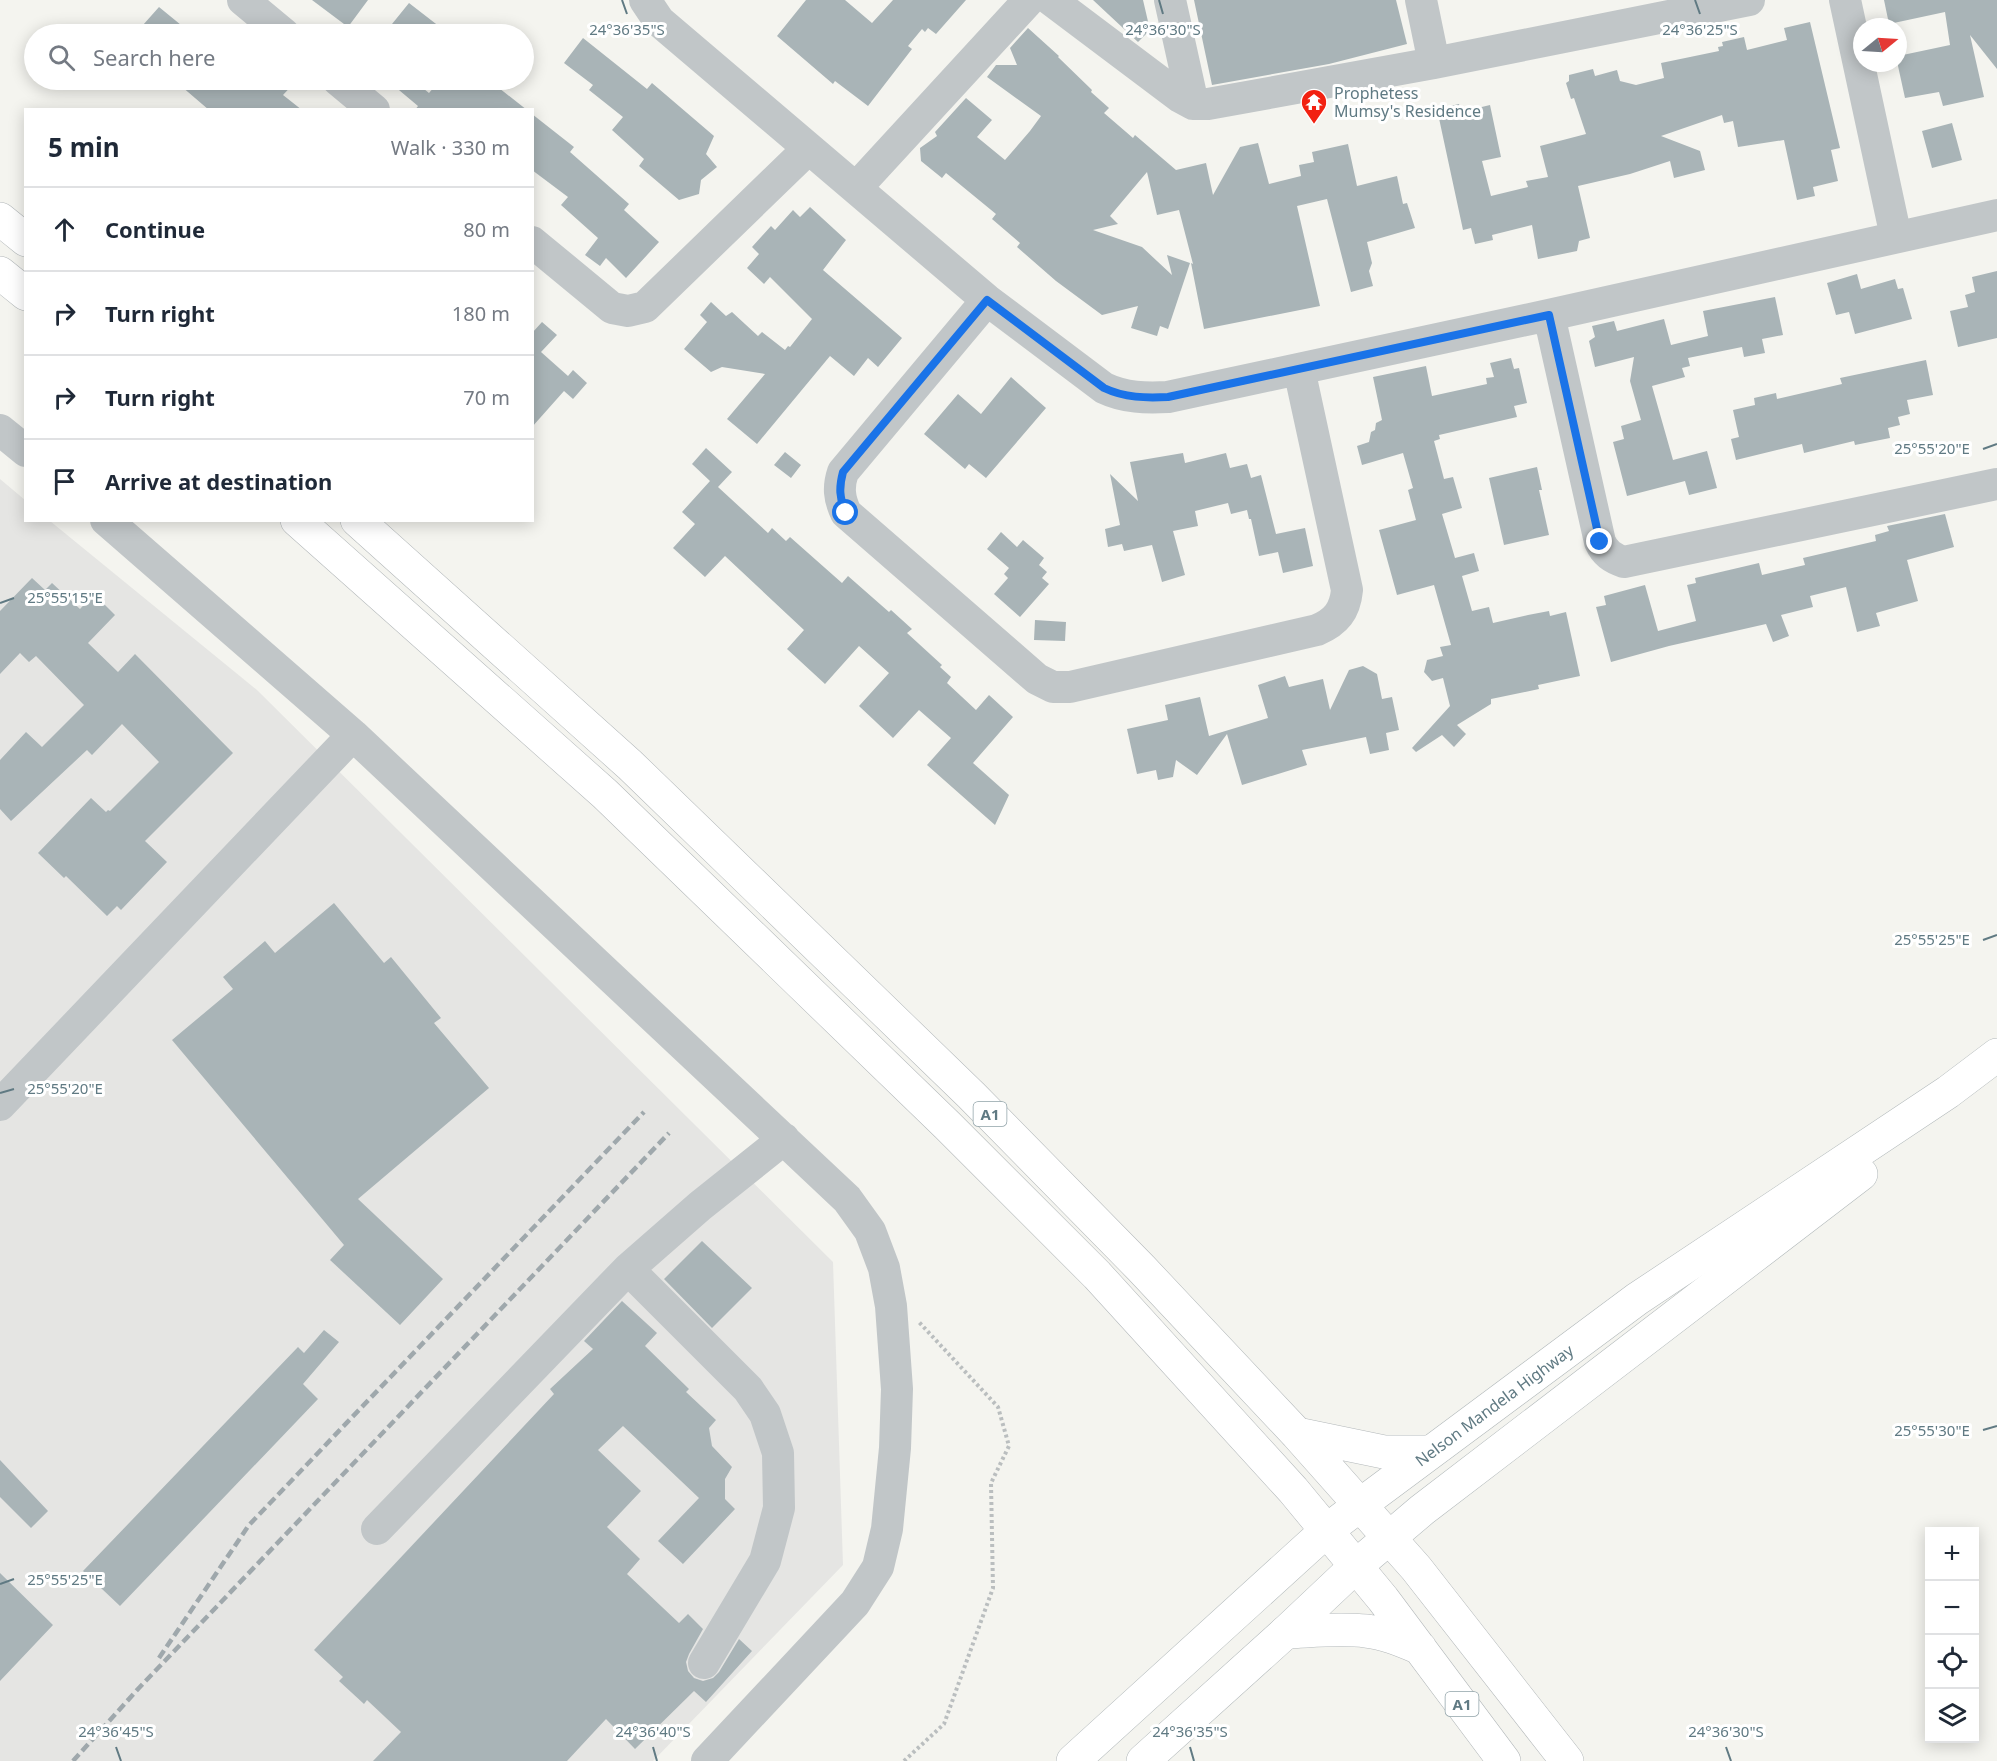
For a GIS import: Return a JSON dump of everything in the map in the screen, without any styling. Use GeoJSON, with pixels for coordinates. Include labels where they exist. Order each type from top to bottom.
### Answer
{"type":"FeatureCollection","features":[{"type":"Feature","properties":{"kind":"main road"},"geometry":{"type":"LineString","coordinates":[[0,219],[24,238]]}},
{"type":"Feature","properties":{"kind":"main road"},"geometry":{"type":"LineString","coordinates":[[0,273],[24,292]]}},
{"type":"Feature","properties":{"kind":"main road","name":"A1"},"geometry":{"type":"LineString","coordinates":[[299,522],[605,794],[947,1125],[1097,1275],[1293,1490],[1420,1648],[1504,1761]]}},
{"type":"Feature","properties":{"kind":"main road","name":"A1"},"geometry":{"type":"LineString","coordinates":[[359,522],[630,765],[971,1095],[1141,1268],[1297,1434],[1416,1568],[1567,1761]]}},
{"type":"Feature","properties":{"kind":"main road"},"geometry":{"type":"LineString","coordinates":[[1143,1761],[1287,1632],[1356,1566],[1422,1510],[1952,1096],[1997,1055]]}},
{"type":"Feature","properties":{"kind":"main road"},"geometry":{"type":"LineString","coordinates":[[1952,1096],[1997,1071]]}},
{"type":"Feature","properties":{"kind":"main road","name":"Nelson Mandela Highway"},"geometry":{"type":"LineString","coordinates":[[1072,1761],[1326,1531],[1360,1504],[1637,1299],[1952,1096]]}},
{"type":"Feature","properties":{"kind":"main road"},"geometry":{"type":"LineString","coordinates":[[1297,1434],[1384,1452],[1429,1452]]}},
{"type":"Feature","properties":{"kind":"main road"},"geometry":{"type":"LineString","coordinates":[[1287,1632],[1333,1629],[1367,1630],[1420,1648]]}},
{"type":"Feature","properties":{"kind":"street"},"geometry":{"type":"LineString","coordinates":[[243,0],[272,24]]}},
{"type":"Feature","properties":{"kind":"street"},"geometry":{"type":"LineString","coordinates":[[645,0],[659,21],[987,300],[1104,388],[1117,394],[1144,398],[1168,397],[1997,215]]}},
{"type":"Feature","properties":{"kind":"street"},"geometry":{"type":"LineString","coordinates":[[856,188],[1029,0]]}},
{"type":"Feature","properties":{"kind":"street"},"geometry":{"type":"LineString","coordinates":[[1052,0],[1179,97],[1193,104],[1209,104],[1434,63],[1683,6],[1749,0]]}},
{"type":"Feature","properties":{"kind":"street"},"geometry":{"type":"LineString","coordinates":[[1170,0],[1193,104]]}},
{"type":"Feature","properties":{"kind":"street"},"geometry":{"type":"LineString","coordinates":[[1421,0],[1434,63]]}},
{"type":"Feature","properties":{"kind":"street"},"geometry":{"type":"LineString","coordinates":[[1845,0],[1896,237]]}},
{"type":"Feature","properties":{"kind":"street"},"geometry":{"type":"LineString","coordinates":[[350,90],[372,108]]}},
{"type":"Feature","properties":{"kind":"street"},"geometry":{"type":"LineString","coordinates":[[534,244],[612,308],[628,311],[645,307],[808,149]]}},
{"type":"Feature","properties":{"kind":"street"},"geometry":{"type":"LineString","coordinates":[[987,300],[843,472],[840,483],[840,500],[846,513],[1037,679],[1053,687],[1071,687],[1317,630],[1329,625],[1340,615],[1346,603],[1347,590],[1299,369]]}},
{"type":"Feature","properties":{"kind":"street"},"geometry":{"type":"LineString","coordinates":[[1549,315],[1600,542],[1605,551],[1614,559],[1624,562],[1997,484]]}},
{"type":"Feature","properties":{"kind":"street"},"geometry":{"type":"LineString","coordinates":[[0,430],[24,449]]}},
{"type":"Feature","properties":{"kind":"street"},"geometry":{"type":"LineString","coordinates":[[107,522],[353,735],[848,1199],[870,1231],[884,1268],[891,1306],[897,1389],[895,1448],[887,1528],[878,1567],[855,1603],[707,1761]]}},
{"type":"Feature","properties":{"kind":"street"},"geometry":{"type":"LineString","coordinates":[[0,1105],[353,735]]}},
{"type":"Feature","properties":{"kind":"street"},"geometry":{"type":"LineString","coordinates":[[377,1528],[628,1269],[700,1206],[784,1140]]}},
{"type":"Feature","properties":{"kind":"street"},"geometry":{"type":"LineString","coordinates":[[628,1269],[748,1389],[765,1414],[778,1453],[779,1508],[765,1561],[704,1663]]}},
{"type":"Feature","properties":{"kind":"path"},"geometry":{"type":"LineString","coordinates":[[887,1287],[998,1407],[1009,1446],[991,1483],[993,1588],[944,1724],[904,1761]]}},
{"type":"Feature","properties":{"kind":"shaded area"},"geometry":{"type":"Polygon","coordinates":[[[0,479],[24,499],[24,522],[51,522],[257,690],[833,1262],[843,1565],[653,1761],[0,1761],[0,479]]]}},
{"type":"Feature","properties":{"kind":"building"},"geometry":{"type":"Polygon","coordinates":[[[312,0],[368,0],[350,24],[344,24],[312,0]]]}},
{"type":"Feature","properties":{"kind":"building"},"geometry":{"type":"Polygon","coordinates":[[[806,0],[845,0],[872,23],[893,0],[966,0],[936,34],[928,28],[925,32],[922,29],[908,46],[912,49],[868,106],[835,81],[833,84],[777,36],[806,0]]]}},
{"type":"Feature","properties":{"kind":"building"},"geometry":{"type":"Polygon","coordinates":[[[1093,0],[1143,0],[1150,30],[1138,42],[1093,0]]]}},
{"type":"Feature","properties":{"kind":"building"},"geometry":{"type":"Polygon","coordinates":[[[1194,0],[1396,0],[1407,44],[1329,64],[1212,85],[1194,0]]]}},
{"type":"Feature","properties":{"kind":"building"},"geometry":{"type":"Polygon","coordinates":[[[1884,0],[1997,0],[1997,69],[1970,35],[1984,97],[1943,106],[1939,92],[1905,98],[1899,72],[1907,72],[1907,54],[1950,45],[1945,12],[1907,20],[1907,18],[1888,18],[1884,0]]]}},
{"type":"Feature","properties":{"kind":"building"},"geometry":{"type":"Polygon","coordinates":[[[409,3],[436,24],[392,24],[409,3]]]}},
{"type":"Feature","properties":{"kind":"building"},"geometry":{"type":"Polygon","coordinates":[[[159,7],[180,24],[144,24],[159,7]]]}},
{"type":"Feature","properties":{"kind":"building"},"geometry":{"type":"Polygon","coordinates":[[[1810,22],[1840,148],[1831,150],[1838,181],[1813,187],[1815,196],[1797,200],[1784,140],[1738,147],[1733,121],[1724,123],[1722,115],[1661,136],[1700,151],[1705,170],[1674,178],[1670,161],[1630,174],[1578,186],[1590,238],[1579,241],[1577,251],[1538,259],[1532,225],[1492,235],[1493,240],[1475,244],[1471,228],[1463,230],[1437,109],[1459,104],[1461,112],[1490,105],[1501,157],[1482,161],[1491,196],[1528,187],[1526,181],[1548,177],[1540,146],[1586,134],[1574,98],[1571,99],[1566,83],[1569,81],[1569,75],[1593,69],[1595,76],[1617,70],[1620,81],[1636,85],[1664,78],[1661,63],[1719,51],[1718,47],[1723,46],[1722,42],[1744,37],[1747,50],[1787,40],[1784,28],[1810,22]]]}},
{"type":"Feature","properties":{"kind":"building"},"geometry":{"type":"Polygon","coordinates":[[[1028,28],[1059,56],[1092,90],[1091,92],[1109,108],[1104,113],[1133,138],[1135,135],[1176,170],[1206,163],[1213,195],[1240,147],[1258,143],[1269,184],[1301,176],[1299,165],[1314,162],[1312,152],[1348,144],[1357,186],[1397,176],[1403,204],[1407,203],[1415,228],[1367,242],[1372,263],[1369,271],[1373,286],[1351,292],[1327,199],[1297,206],[1320,306],[1204,329],[1191,263],[1193,264],[1179,210],[1157,215],[1147,172],[1110,216],[1118,224],[1093,230],[1142,247],[1172,275],[1167,255],[1190,263],[1168,329],[1160,326],[1157,336],[1131,328],[1138,306],[1102,315],[1056,281],[1017,247],[1020,243],[992,219],[996,214],[946,173],[942,178],[921,161],[920,148],[937,136],[935,132],[966,98],[992,120],[977,137],[1005,160],[1030,131],[1041,116],[987,77],[996,65],[1017,65],[1010,48],[1028,28]]]}},
{"type":"Feature","properties":{"kind":"building"},"geometry":{"type":"Polygon","coordinates":[[[583,38],[647,89],[652,83],[714,136],[706,154],[717,167],[701,180],[699,194],[679,200],[639,166],[644,159],[612,130],[623,117],[589,90],[593,85],[564,63],[583,38]]]}},
{"type":"Feature","properties":{"kind":"building"},"geometry":{"type":"Polygon","coordinates":[[[186,90],[288,90],[283,95],[299,108],[207,108],[186,90]]]}},
{"type":"Feature","properties":{"kind":"building"},"geometry":{"type":"Polygon","coordinates":[[[399,90],[425,90],[429,93],[432,90],[502,90],[524,108],[416,108],[418,106],[399,90]]]}},
{"type":"Feature","properties":{"kind":"building"},"geometry":{"type":"Polygon","coordinates":[[[534,116],[574,147],[570,152],[629,204],[624,210],[659,242],[626,278],[606,258],[600,266],[585,255],[598,238],[561,205],[568,197],[534,172],[534,116]]]}},
{"type":"Feature","properties":{"kind":"building"},"geometry":{"type":"Polygon","coordinates":[[[1952,123],[1962,160],[1932,168],[1922,131],[1952,123]]]}},
{"type":"Feature","properties":{"kind":"building"},"geometry":{"type":"Polygon","coordinates":[[[810,207],[846,240],[823,270],[902,338],[878,367],[868,358],[854,376],[830,356],[757,444],[727,419],[765,374],[722,367],[711,372],[684,349],[707,322],[700,315],[711,302],[726,316],[732,312],[758,336],[762,332],[785,350],[788,346],[790,347],[812,319],[770,277],[764,284],[747,268],[759,254],[752,247],[771,226],[775,230],[793,210],[800,217],[810,207]]]}},
{"type":"Feature","properties":{"kind":"building"},"geometry":{"type":"Polygon","coordinates":[[[1997,271],[1997,338],[1958,347],[1950,311],[1968,307],[1965,295],[1975,292],[1972,277],[1997,271]]]}},
{"type":"Feature","properties":{"kind":"building"},"geometry":{"type":"Polygon","coordinates":[[[1857,274],[1861,289],[1895,279],[1898,289],[1903,288],[1912,319],[1855,334],[1849,312],[1836,315],[1827,283],[1857,274]]]}},
{"type":"Feature","properties":{"kind":"building"},"geometry":{"type":"Polygon","coordinates":[[[1775,297],[1783,335],[1762,339],[1765,353],[1744,357],[1742,347],[1688,358],[1690,366],[1682,368],[1685,377],[1652,386],[1673,460],[1707,451],[1717,488],[1689,495],[1685,481],[1627,496],[1613,442],[1624,439],[1621,426],[1641,420],[1630,381],[1634,357],[1595,367],[1589,341],[1595,337],[1592,326],[1614,321],[1617,331],[1664,319],[1671,345],[1708,336],[1703,311],[1775,297]]]}},
{"type":"Feature","properties":{"kind":"building"},"geometry":{"type":"Polygon","coordinates":[[[542,322],[557,335],[541,352],[568,376],[573,370],[587,383],[573,399],[564,391],[534,425],[534,331],[542,322]]]}},
{"type":"Feature","properties":{"kind":"building"},"geometry":{"type":"Polygon","coordinates":[[[1511,358],[1514,369],[1519,368],[1527,403],[1514,406],[1517,417],[1439,435],[1440,439],[1434,441],[1444,479],[1453,477],[1462,508],[1442,514],[1455,558],[1474,553],[1479,571],[1462,576],[1472,611],[1489,607],[1493,623],[1549,611],[1550,616],[1566,612],[1580,676],[1538,685],[1539,689],[1491,699],[1491,704],[1457,725],[1466,734],[1454,747],[1442,735],[1416,752],[1412,748],[1450,706],[1443,678],[1432,681],[1424,672],[1427,660],[1443,656],[1440,647],[1451,645],[1434,585],[1397,595],[1379,530],[1416,520],[1408,490],[1413,488],[1403,453],[1362,465],[1357,446],[1369,442],[1376,423],[1382,420],[1373,377],[1426,366],[1432,396],[1487,384],[1486,378],[1494,377],[1490,363],[1511,358]]]}},
{"type":"Feature","properties":{"kind":"building"},"geometry":{"type":"Polygon","coordinates":[[[1926,360],[1933,395],[1907,400],[1910,414],[1898,417],[1900,425],[1888,428],[1890,438],[1855,445],[1854,441],[1804,453],[1802,444],[1736,460],[1731,439],[1739,437],[1733,410],[1755,405],[1754,398],[1776,393],[1777,399],[1842,384],[1840,378],[1926,360]]]}},
{"type":"Feature","properties":{"kind":"building"},"geometry":{"type":"Polygon","coordinates":[[[1011,377],[1046,408],[986,478],[969,464],[965,469],[924,434],[958,394],[981,414],[1011,377]]]}},
{"type":"Feature","properties":{"kind":"building"},"geometry":{"type":"Polygon","coordinates":[[[706,448],[732,472],[718,487],[768,533],[772,528],[786,541],[790,537],[842,583],[848,576],[889,612],[891,610],[912,629],[907,633],[942,665],[940,667],[951,677],[947,683],[976,710],[989,695],[1013,717],[973,763],[1009,795],[995,825],[927,765],[951,738],[919,710],[893,738],[859,706],[889,673],[859,646],[825,684],[787,649],[804,630],[725,556],[705,577],[673,548],[695,524],[682,512],[710,481],[692,464],[706,448]]]}},
{"type":"Feature","properties":{"kind":"building"},"geometry":{"type":"Polygon","coordinates":[[[785,452],[801,465],[791,478],[774,465],[785,452]]]}},
{"type":"Feature","properties":{"kind":"building"},"geometry":{"type":"Polygon","coordinates":[[[1183,453],[1185,463],[1226,453],[1230,468],[1247,464],[1251,478],[1261,475],[1276,534],[1305,528],[1313,566],[1283,573],[1278,552],[1259,556],[1247,510],[1231,514],[1228,503],[1195,511],[1198,526],[1173,531],[1185,575],[1162,582],[1152,545],[1124,551],[1122,544],[1108,547],[1105,529],[1120,525],[1110,474],[1138,501],[1130,462],[1183,453]]]}},
{"type":"Feature","properties":{"kind":"building"},"geometry":{"type":"Polygon","coordinates":[[[1537,467],[1542,490],[1539,490],[1549,535],[1504,545],[1489,478],[1537,467]]]}},
{"type":"Feature","properties":{"kind":"building"},"geometry":{"type":"Polygon","coordinates":[[[1945,514],[1954,547],[1907,560],[1918,601],[1876,613],[1880,626],[1857,632],[1846,587],[1810,596],[1813,607],[1781,615],[1789,636],[1773,642],[1766,624],[1611,662],[1596,607],[1606,605],[1604,596],[1645,585],[1658,631],[1696,621],[1687,585],[1696,583],[1695,578],[1759,563],[1762,575],[1805,565],[1803,558],[1876,541],[1875,535],[1889,531],[1887,526],[1945,514]]]}},
{"type":"Feature","properties":{"kind":"building"},"geometry":{"type":"Polygon","coordinates":[[[1001,532],[1017,547],[1023,540],[1044,558],[1039,565],[1047,572],[1042,578],[1049,584],[1020,617],[994,594],[1008,578],[1004,574],[1009,568],[987,549],[1001,532]]]}},
{"type":"Feature","properties":{"kind":"building"},"geometry":{"type":"Polygon","coordinates":[[[32,578],[45,590],[52,583],[80,609],[94,594],[115,615],[88,643],[118,672],[135,654],[233,753],[145,841],[167,862],[121,910],[117,906],[107,916],[66,876],[64,878],[38,853],[91,798],[106,812],[110,811],[159,762],[122,724],[92,755],[87,750],[11,821],[0,809],[0,760],[26,732],[42,747],[84,705],[36,656],[29,662],[20,653],[0,674],[0,611],[32,578]]]}},
{"type":"Feature","properties":{"kind":"building"},"geometry":{"type":"Polygon","coordinates":[[[1035,620],[1066,622],[1065,641],[1034,640],[1035,620]]]}},
{"type":"Feature","properties":{"kind":"building"},"geometry":{"type":"Polygon","coordinates":[[[1363,666],[1377,674],[1382,699],[1392,697],[1399,730],[1386,733],[1389,750],[1370,754],[1366,737],[1302,750],[1307,765],[1242,785],[1227,734],[1197,775],[1176,760],[1173,777],[1158,780],[1156,770],[1137,774],[1127,729],[1168,720],[1165,705],[1200,697],[1209,736],[1268,718],[1258,685],[1285,676],[1289,687],[1323,679],[1330,710],[1349,670],[1363,666]]]}},
{"type":"Feature","properties":{"kind":"building"},"geometry":{"type":"Polygon","coordinates":[[[334,903],[384,963],[391,957],[441,1018],[434,1023],[489,1088],[358,1199],[443,1279],[400,1325],[330,1260],[344,1245],[172,1040],[233,989],[223,977],[265,941],[275,953],[334,903]]]}},
{"type":"Feature","properties":{"kind":"building"},"geometry":{"type":"Polygon","coordinates":[[[702,1241],[752,1288],[712,1328],[664,1279],[702,1241]]]}},
{"type":"Feature","properties":{"kind":"building"},"geometry":{"type":"Polygon","coordinates":[[[622,1301],[657,1333],[645,1346],[689,1389],[686,1392],[716,1420],[709,1428],[712,1446],[732,1467],[725,1479],[725,1499],[735,1509],[683,1564],[658,1541],[699,1498],[623,1426],[598,1450],[641,1491],[607,1527],[640,1559],[627,1574],[679,1623],[688,1614],[703,1629],[686,1662],[688,1671],[694,1678],[703,1681],[713,1678],[739,1639],[752,1651],[706,1702],[694,1691],[635,1749],[606,1719],[567,1761],[373,1761],[401,1732],[367,1700],[364,1704],[339,1681],[343,1677],[314,1650],[554,1394],[550,1389],[593,1349],[584,1341],[622,1301]]]}},
{"type":"Feature","properties":{"kind":"building"},"geometry":{"type":"Polygon","coordinates":[[[324,1330],[339,1342],[303,1384],[318,1399],[120,1606],[83,1571],[298,1347],[304,1353],[324,1330]]]}},
{"type":"Feature","properties":{"kind":"building"},"geometry":{"type":"Polygon","coordinates":[[[0,1460],[48,1511],[31,1528],[0,1497],[0,1460]]]}},
{"type":"Feature","properties":{"kind":"building"},"geometry":{"type":"Polygon","coordinates":[[[0,1573],[53,1625],[0,1681],[0,1573]]]}},
{"type":"Feature","properties":{"kind":"railway"},"geometry":{"type":"LineString","coordinates":[[159,1658],[249,1525],[644,1112]]}},
{"type":"Feature","properties":{"kind":"railway"},"geometry":{"type":"LineString","coordinates":[[73,1761],[138,1689],[669,1133]]}},
{"type":"Feature","properties":{"kind":"place","name":"Prophetess Mumsy's Residence"},"geometry":{"type":"Point","coordinates":[1314,125]}},
{"type":"Feature","properties":{"kind":"route"},"geometry":{"type":"LineString","coordinates":[[846,513],[840,500],[840,483],[843,472],[987,300],[1104,388],[1117,394],[1144,398],[1168,397],[1549,315],[1600,542]]}}]}
